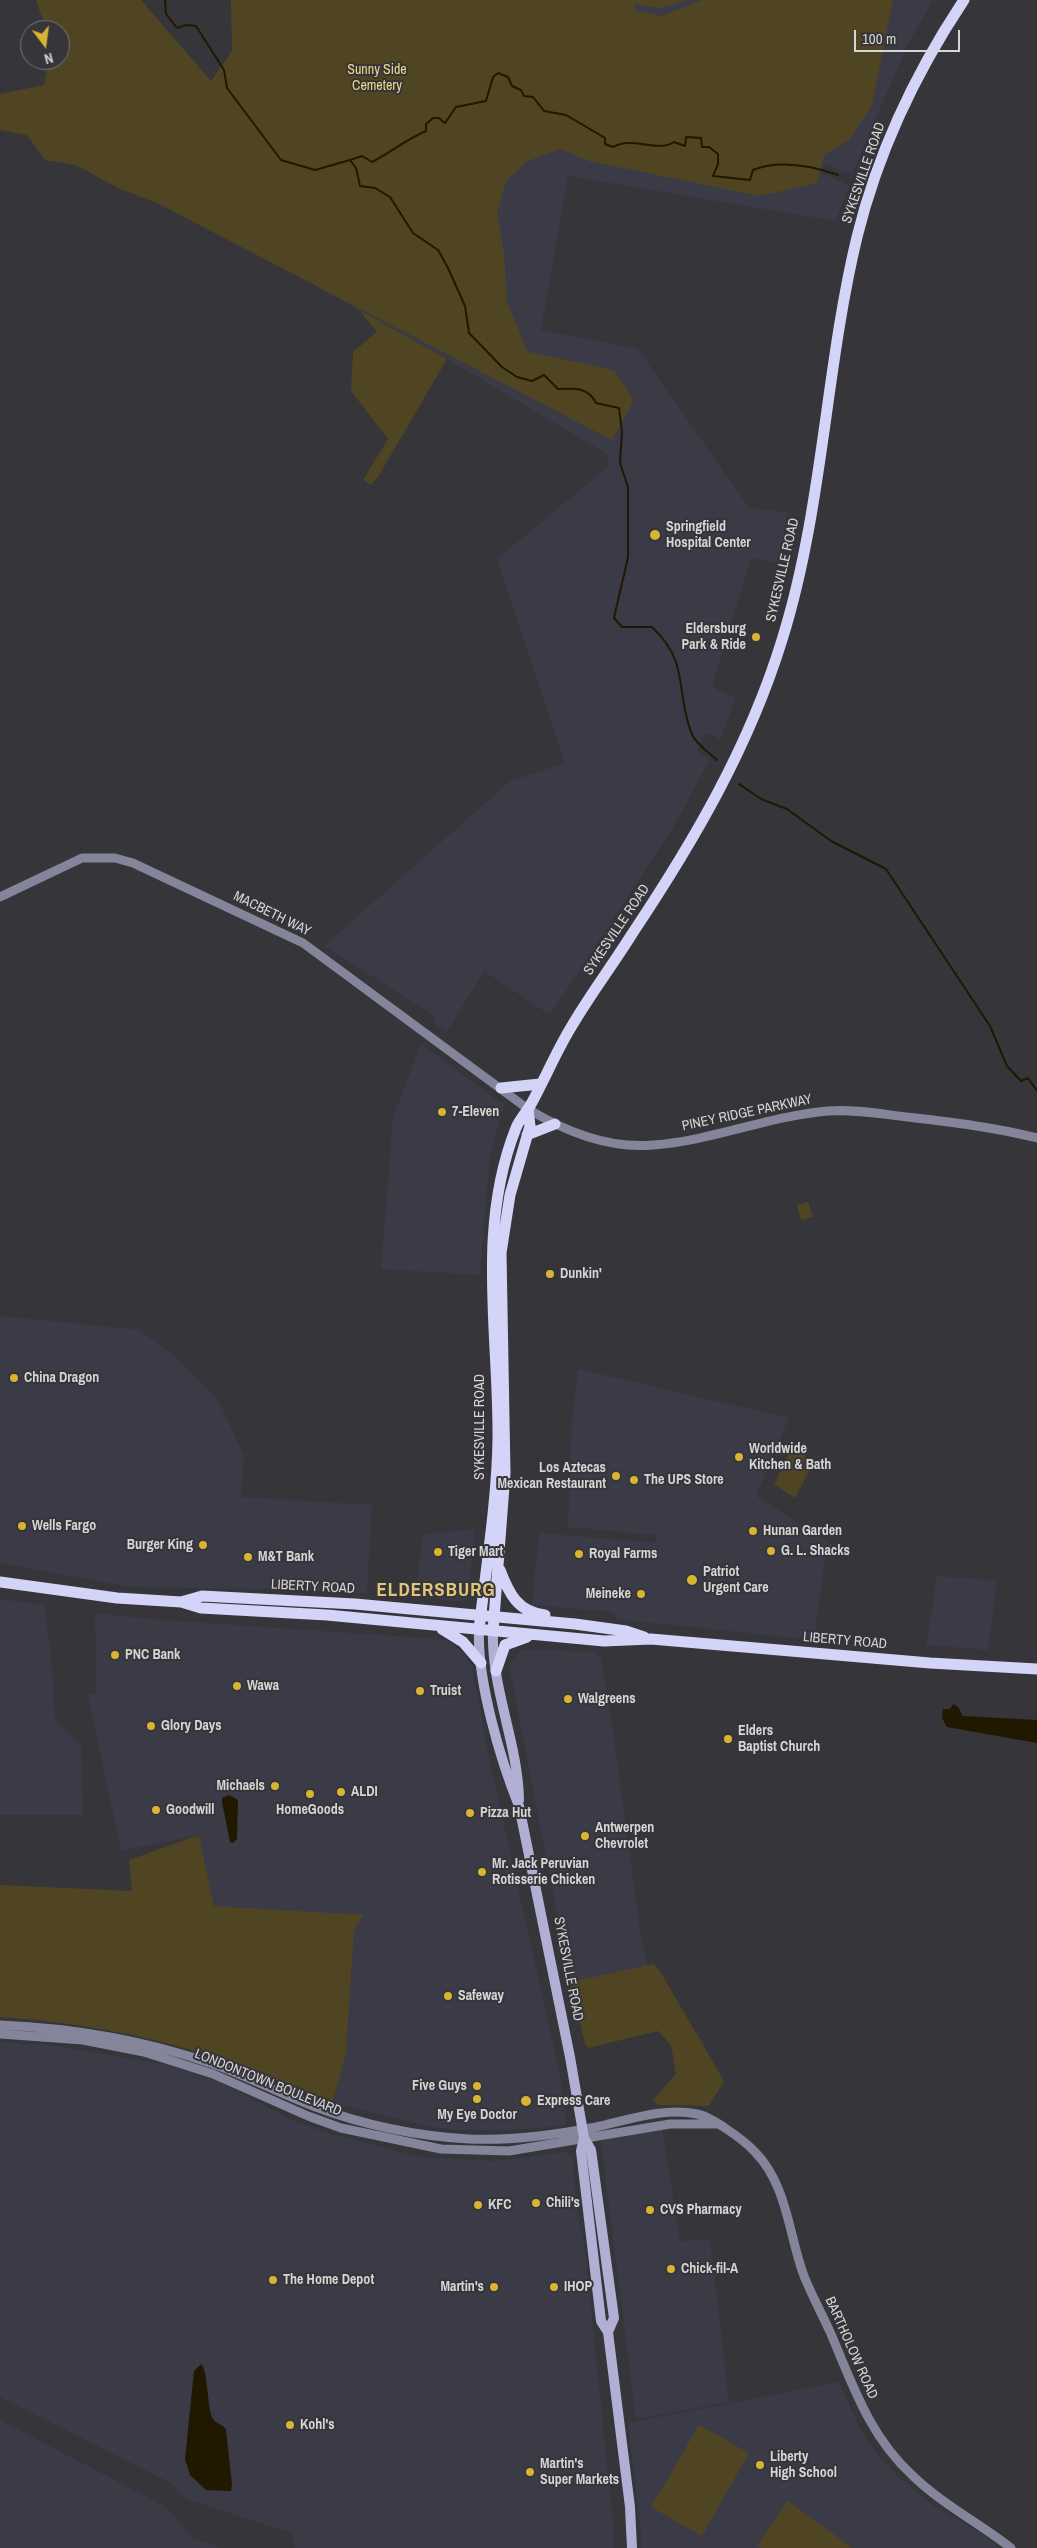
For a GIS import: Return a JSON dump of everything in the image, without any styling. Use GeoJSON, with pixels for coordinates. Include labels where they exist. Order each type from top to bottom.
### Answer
{"type":"FeatureCollection","features":[{"type":"Feature","properties":{"kind":"main road","name":"SYKESVILLE ROAD"},"geometry":{"type":"LineString","coordinates":[[632,2548],[630,2507],[608,2332],[614,2318],[591,2150],[583,2134],[560,2005],[519,1806],[504,1767],[481,1663],[479,1630],[497,1456],[491,1276],[493,1230],[500,1184],[518,1122],[528,1109],[579,1014],[701,826],[730,771],[762,697],[781,642],[800,570],[813,504],[848,282],[864,214],[881,162],[902,110],[935,46],[964,0]]}},
{"type":"Feature","properties":{"kind":"main road"},"geometry":{"type":"LineString","coordinates":[[501,1088],[540,1084]]}},
{"type":"Feature","properties":{"kind":"main road","name":"SYKESVILLE ROAD"},"geometry":{"type":"LineString","coordinates":[[519,1806],[518,1772],[493,1650],[506,1438],[500,1253],[510,1195],[530,1126],[528,1109]]}},
{"type":"Feature","properties":{"kind":"main road"},"geometry":{"type":"LineString","coordinates":[[527,1135],[555,1124]]}},
{"type":"Feature","properties":{"kind":"main road"},"geometry":{"type":"LineString","coordinates":[[499,1566],[508,1591],[519,1605],[534,1614],[560,1617],[575,1624]]}},
{"type":"Feature","properties":{"kind":"main road","name":"LIBERTY ROAD"},"geometry":{"type":"LineString","coordinates":[[0,1582],[112,1597],[181,1602],[201,1608],[327,1615],[604,1641],[650,1639],[912,1662],[1037,1669]]}},
{"type":"Feature","properties":{"kind":"main road","name":"LIBERTY ROAD"},"geometry":{"type":"LineString","coordinates":[[181,1602],[202,1596],[355,1604],[575,1624],[626,1631],[650,1639]]}},
{"type":"Feature","properties":{"kind":"main road"},"geometry":{"type":"LineString","coordinates":[[436,1626],[463,1642],[481,1663]]}},
{"type":"Feature","properties":{"kind":"main road"},"geometry":{"type":"LineString","coordinates":[[496,1671],[505,1646],[518,1639],[537,1635]]}},
{"type":"Feature","properties":{"kind":"street","name":"MACBETH WAY"},"geometry":{"type":"LineString","coordinates":[[0,896],[82,858],[115,858],[133,863],[303,943],[528,1109]]}},
{"type":"Feature","properties":{"kind":"street","name":"PINEY RIDGE PARKWAY"},"geometry":{"type":"LineString","coordinates":[[528,1109],[582,1136],[611,1143],[652,1145],[792,1116],[828,1111],[850,1111],[952,1123],[1037,1138]]}},
{"type":"Feature","properties":{"kind":"street","name":"LONDONTOWN BOULEVARD"},"geometry":{"type":"LineString","coordinates":[[0,2025],[64,2029],[146,2044],[216,2065],[311,2105],[379,2126],[443,2137],[489,2140],[583,2134]]}},
{"type":"Feature","properties":{"kind":"street","name":"LONDONTOWN BOULEVARD"},"geometry":{"type":"LineString","coordinates":[[0,2034],[83,2040],[144,2052],[213,2074],[308,2116],[341,2128],[423,2147],[468,2152],[509,2151],[583,2134]]}},
{"type":"Feature","properties":{"kind":"street","name":"BARTHOLOW ROAD"},"geometry":{"type":"LineString","coordinates":[[583,2134],[654,2115],[691,2113],[702,2115],[734,2134],[758,2155],[773,2178],[804,2275],[876,2435],[900,2464],[923,2486],[1011,2548]]}},
{"type":"Feature","properties":{"kind":"street"},"geometry":{"type":"LineString","coordinates":[[651,2126],[662,2118],[691,2113]]}},
{"type":"Feature","properties":{"kind":"street","name":"BARTHOLOW ROAD"},"geometry":{"type":"LineString","coordinates":[[583,2134],[696,2122],[716,2124]]}},
{"type":"Feature","properties":{"kind":"shaded area","name":"Springfield Hospital Center"},"geometry":{"type":"Polygon","coordinates":[[[399,0],[933,0],[908,44],[852,174],[824,164],[821,173],[849,185],[836,221],[568,176],[541,330],[638,349],[749,508],[787,512],[779,564],[751,558],[712,687],[736,698],[720,739],[706,733],[697,752],[710,759],[673,828],[550,1015],[484,971],[447,1031],[434,1024],[435,1016],[324,946],[509,782],[565,763],[497,559],[609,466],[607,454],[447,359],[199,221],[399,0]]]}},
{"type":"Feature","properties":{"kind":"shaded area"},"geometry":{"type":"Polygon","coordinates":[[[421,1044],[504,1105],[490,1157],[480,1275],[381,1269],[393,1117],[421,1044]]]}},
{"type":"Feature","properties":{"kind":"shaded area"},"geometry":{"type":"Polygon","coordinates":[[[0,1316],[140,1330],[175,1356],[217,1398],[244,1455],[241,1497],[372,1505],[367,1594],[307,1590],[131,1587],[0,1563],[0,1316]]]}},
{"type":"Feature","properties":{"kind":"shaded area"},"geometry":{"type":"Polygon","coordinates":[[[578,1369],[789,1418],[756,1496],[835,1546],[832,1553],[826,1552],[814,1640],[616,1619],[614,1612],[532,1605],[539,1533],[656,1543],[657,1535],[568,1527],[572,1419],[578,1369]]]}},
{"type":"Feature","properties":{"kind":"shaded area"},"geometry":{"type":"Polygon","coordinates":[[[475,1529],[468,1598],[463,1602],[415,1597],[423,1534],[475,1529]]]}},
{"type":"Feature","properties":{"kind":"shaded area"},"geometry":{"type":"Polygon","coordinates":[[[937,1576],[997,1581],[988,1650],[926,1645],[937,1576]]]}},
{"type":"Feature","properties":{"kind":"shaded area"},"geometry":{"type":"Polygon","coordinates":[[[0,1599],[44,1605],[51,1653],[55,1719],[81,1745],[83,1815],[0,1815],[0,1599]]]}},
{"type":"Feature","properties":{"kind":"shaded area"},"geometry":{"type":"Polygon","coordinates":[[[95,1613],[161,1620],[447,1640],[464,1654],[471,1665],[489,1758],[558,2066],[567,2123],[562,2126],[497,2131],[460,2130],[431,2127],[332,2103],[346,2055],[354,1929],[363,1916],[214,1906],[199,1835],[121,1851],[88,1695],[96,1693],[95,1613]]]}},
{"type":"Feature","properties":{"kind":"shaded area"},"geometry":{"type":"Polygon","coordinates":[[[522,1649],[596,1652],[601,1659],[613,1730],[639,1924],[647,1966],[570,1982],[509,1665],[522,1649]]]}},
{"type":"Feature","properties":{"kind":"shaded area"},"geometry":{"type":"Polygon","coordinates":[[[953,1704],[958,1707],[963,1716],[1037,1720],[1037,1743],[947,1727],[942,1718],[943,1709],[950,1709],[953,1704]]]}},
{"type":"Feature","properties":{"kind":"shaded area"},"geometry":{"type":"Polygon","coordinates":[[[229,1795],[238,1800],[237,1839],[233,1843],[230,1842],[222,1802],[222,1798],[229,1795]]]}},
{"type":"Feature","properties":{"kind":"shaded area"},"geometry":{"type":"Polygon","coordinates":[[[0,2042],[52,2045],[167,2065],[223,2083],[287,2118],[328,2133],[420,2157],[496,2161],[564,2152],[572,2155],[578,2218],[584,2241],[614,2532],[613,2548],[295,2548],[291,2533],[186,2499],[171,2483],[0,2397],[0,2042]]]}},
{"type":"Feature","properties":{"kind":"shaded area"},"geometry":{"type":"Polygon","coordinates":[[[662,2129],[680,2241],[710,2239],[729,2402],[636,2419],[601,2141],[662,2129]]]}},
{"type":"Feature","properties":{"kind":"shaded area"},"geometry":{"type":"Polygon","coordinates":[[[201,2364],[205,2373],[212,2417],[226,2429],[231,2491],[206,2490],[190,2475],[185,2459],[194,2371],[201,2364]]]}},
{"type":"Feature","properties":{"kind":"shaded area","name":"Liberty High School"},"geometry":{"type":"Polygon","coordinates":[[[839,2382],[859,2427],[877,2454],[897,2475],[928,2502],[986,2537],[1000,2548],[641,2548],[628,2423],[839,2382]]]}},
{"type":"Feature","properties":{"kind":"shaded area"},"geometry":{"type":"Polygon","coordinates":[[[0,2420],[168,2508],[192,2538],[221,2548],[0,2548],[0,2420]]]}},
{"type":"Feature","properties":{"kind":"green space","name":"Sunny Side Cemetery"},"geometry":{"type":"Polygon","coordinates":[[[36,0],[141,0],[211,81],[232,51],[231,0],[687,0],[661,8],[633,4],[636,11],[662,16],[702,0],[893,0],[872,105],[849,140],[824,155],[817,183],[759,196],[589,161],[561,149],[528,161],[506,181],[497,213],[504,253],[507,302],[528,352],[614,370],[634,400],[612,440],[159,204],[118,188],[76,165],[45,160],[27,135],[0,130],[0,94],[44,85],[47,70],[70,70],[70,20],[43,20],[36,0]]]}},
{"type":"Feature","properties":{"kind":"green space"},"geometry":{"type":"Polygon","coordinates":[[[359,310],[447,359],[378,477],[370,485],[363,480],[388,439],[351,391],[353,352],[377,332],[359,310]]]}},
{"type":"Feature","properties":{"kind":"green space"},"geometry":{"type":"Polygon","coordinates":[[[808,1202],[813,1217],[801,1220],[797,1205],[808,1202]]]}},
{"type":"Feature","properties":{"kind":"green space"},"geometry":{"type":"Polygon","coordinates":[[[790,1451],[804,1453],[809,1471],[795,1498],[774,1484],[790,1451]]]}},
{"type":"Feature","properties":{"kind":"green space"},"geometry":{"type":"Polygon","coordinates":[[[199,1835],[214,1906],[364,1915],[354,1929],[346,2055],[332,2103],[245,2068],[204,2054],[146,2038],[88,2027],[0,2017],[0,1885],[132,1891],[129,1860],[199,1835]]]}},
{"type":"Feature","properties":{"kind":"green space"},"geometry":{"type":"Polygon","coordinates":[[[653,1964],[660,1971],[724,2081],[709,2106],[659,2105],[652,2101],[676,2074],[671,2045],[658,2031],[588,2048],[585,2044],[570,1982],[653,1964]]]}},
{"type":"Feature","properties":{"kind":"green space"},"geometry":{"type":"Polygon","coordinates":[[[699,2425],[749,2453],[702,2536],[651,2507],[699,2425]]]}},
{"type":"Feature","properties":{"kind":"green space"},"geometry":{"type":"Polygon","coordinates":[[[788,2501],[852,2548],[761,2548],[757,2545],[788,2501]]]}},
{"type":"Feature","properties":{"kind":"waterway"},"geometry":{"type":"LineString","coordinates":[[165,0],[166,14],[177,28],[186,25],[196,26],[224,70],[227,88],[281,160],[315,170],[350,160],[356,168],[360,186],[375,188],[390,197],[413,233],[438,250],[465,306],[469,333],[502,367],[517,377],[532,381],[544,375],[558,389],[585,391],[596,403],[619,408],[622,432],[620,463],[628,487],[628,557],[614,618],[622,627],[652,627],[664,640],[677,665],[686,717],[693,736],[717,760]]}},
{"type":"Feature","properties":{"kind":"waterway"},"geometry":{"type":"LineString","coordinates":[[350,160],[362,156],[372,162],[426,131],[426,124],[433,118],[439,118],[445,123],[456,107],[486,101],[493,77],[498,73],[508,77],[512,86],[521,90],[524,96],[533,97],[544,111],[566,115],[605,138],[605,144],[613,147],[629,143],[660,146],[674,142],[685,146],[686,137],[701,138],[702,147],[709,147],[718,154],[718,164],[713,176],[750,180],[753,170],[774,165],[796,165],[838,175]]}},
{"type":"Feature","properties":{"kind":"waterway"},"geometry":{"type":"LineString","coordinates":[[739,784],[761,799],[787,809],[831,841],[886,869],[990,1026],[1007,1066],[1021,1081],[1028,1078],[1037,1091]]}},
{"type":"Feature","properties":{"kind":"place","name":"Springfield Hospital Center"},"geometry":{"type":"Point","coordinates":[655,535]}},
{"type":"Feature","properties":{"kind":"place","name":"Eldersburg Park & Ride"},"geometry":{"type":"Point","coordinates":[756,637]}},
{"type":"Feature","properties":{"kind":"place","name":"7-Eleven"},"geometry":{"type":"Point","coordinates":[442,1112]}},
{"type":"Feature","properties":{"kind":"place","name":"Dunkin'"},"geometry":{"type":"Point","coordinates":[550,1274]}},
{"type":"Feature","properties":{"kind":"place","name":"China Dragon"},"geometry":{"type":"Point","coordinates":[14,1378]}},
{"type":"Feature","properties":{"kind":"place","name":"Worldwide Kitchen & Bath"},"geometry":{"type":"Point","coordinates":[739,1457]}},
{"type":"Feature","properties":{"kind":"place","name":"Los Aztecas Mexican Restaurant"},"geometry":{"type":"Point","coordinates":[616,1476]}},
{"type":"Feature","properties":{"kind":"place","name":"The UPS Store"},"geometry":{"type":"Point","coordinates":[634,1480]}},
{"type":"Feature","properties":{"kind":"place","name":"Wells Fargo"},"geometry":{"type":"Point","coordinates":[22,1526]}},
{"type":"Feature","properties":{"kind":"place","name":"Hunan Garden"},"geometry":{"type":"Point","coordinates":[753,1531]}},
{"type":"Feature","properties":{"kind":"place","name":"Burger King"},"geometry":{"type":"Point","coordinates":[203,1545]}},
{"type":"Feature","properties":{"kind":"place","name":"G. L. Shacks"},"geometry":{"type":"Point","coordinates":[771,1551]}},
{"type":"Feature","properties":{"kind":"place","name":"Tiger Mart"},"geometry":{"type":"Point","coordinates":[438,1552]}},
{"type":"Feature","properties":{"kind":"place","name":"Royal Farms"},"geometry":{"type":"Point","coordinates":[579,1554]}},
{"type":"Feature","properties":{"kind":"place","name":"M&T Bank"},"geometry":{"type":"Point","coordinates":[248,1557]}},
{"type":"Feature","properties":{"kind":"place","name":"Patriot Urgent Care"},"geometry":{"type":"Point","coordinates":[692,1580]}},
{"type":"Feature","properties":{"kind":"place","name":"Meineke"},"geometry":{"type":"Point","coordinates":[641,1594]}},
{"type":"Feature","properties":{"kind":"place","name":"PNC Bank"},"geometry":{"type":"Point","coordinates":[115,1655]}},
{"type":"Feature","properties":{"kind":"place","name":"Wawa"},"geometry":{"type":"Point","coordinates":[237,1686]}},
{"type":"Feature","properties":{"kind":"place","name":"Truist"},"geometry":{"type":"Point","coordinates":[420,1691]}},
{"type":"Feature","properties":{"kind":"place","name":"Walgreens"},"geometry":{"type":"Point","coordinates":[568,1699]}},
{"type":"Feature","properties":{"kind":"place","name":"Glory Days"},"geometry":{"type":"Point","coordinates":[151,1726]}},
{"type":"Feature","properties":{"kind":"place","name":"Elders Baptist Church"},"geometry":{"type":"Point","coordinates":[728,1739]}},
{"type":"Feature","properties":{"kind":"place","name":"Michaels"},"geometry":{"type":"Point","coordinates":[275,1786]}},
{"type":"Feature","properties":{"kind":"place","name":"ALDI"},"geometry":{"type":"Point","coordinates":[341,1792]}},
{"type":"Feature","properties":{"kind":"place","name":"HomeGoods"},"geometry":{"type":"Point","coordinates":[310,1794]}},
{"type":"Feature","properties":{"kind":"place","name":"Goodwill"},"geometry":{"type":"Point","coordinates":[156,1810]}},
{"type":"Feature","properties":{"kind":"place","name":"Pizza Hut"},"geometry":{"type":"Point","coordinates":[470,1813]}},
{"type":"Feature","properties":{"kind":"place","name":"Antwerpen Chevrolet"},"geometry":{"type":"Point","coordinates":[585,1836]}},
{"type":"Feature","properties":{"kind":"place","name":"Mr. Jack Peruvian Rotisserie Chicken"},"geometry":{"type":"Point","coordinates":[482,1872]}},
{"type":"Feature","properties":{"kind":"place","name":"Safeway"},"geometry":{"type":"Point","coordinates":[448,1996]}},
{"type":"Feature","properties":{"kind":"place","name":"Five Guys"},"geometry":{"type":"Point","coordinates":[477,2086]}},
{"type":"Feature","properties":{"kind":"place","name":"My Eye Doctor"},"geometry":{"type":"Point","coordinates":[477,2099]}},
{"type":"Feature","properties":{"kind":"place","name":"Express Care"},"geometry":{"type":"Point","coordinates":[526,2101]}},
{"type":"Feature","properties":{"kind":"place","name":"Chili's"},"geometry":{"type":"Point","coordinates":[536,2203]}},
{"type":"Feature","properties":{"kind":"place","name":"KFC"},"geometry":{"type":"Point","coordinates":[478,2205]}},
{"type":"Feature","properties":{"kind":"place","name":"CVS Pharmacy"},"geometry":{"type":"Point","coordinates":[650,2210]}},
{"type":"Feature","properties":{"kind":"place","name":"Chick-fil-A"},"geometry":{"type":"Point","coordinates":[671,2269]}},
{"type":"Feature","properties":{"kind":"place","name":"The Home Depot"},"geometry":{"type":"Point","coordinates":[273,2280]}},
{"type":"Feature","properties":{"kind":"place","name":"Martin's"},"geometry":{"type":"Point","coordinates":[494,2287]}},
{"type":"Feature","properties":{"kind":"place","name":"IHOP"},"geometry":{"type":"Point","coordinates":[554,2287]}},
{"type":"Feature","properties":{"kind":"place","name":"Kohl's"},"geometry":{"type":"Point","coordinates":[290,2425]}},
{"type":"Feature","properties":{"kind":"place","name":"Liberty High School"},"geometry":{"type":"Point","coordinates":[760,2465]}},
{"type":"Feature","properties":{"kind":"place","name":"Martin's Super Markets"},"geometry":{"type":"Point","coordinates":[530,2472]}},
{"type":"Feature","properties":{"kind":"district","name":"ELDERSBURG"},"geometry":{"type":"Point","coordinates":[436,1591]}}]}
